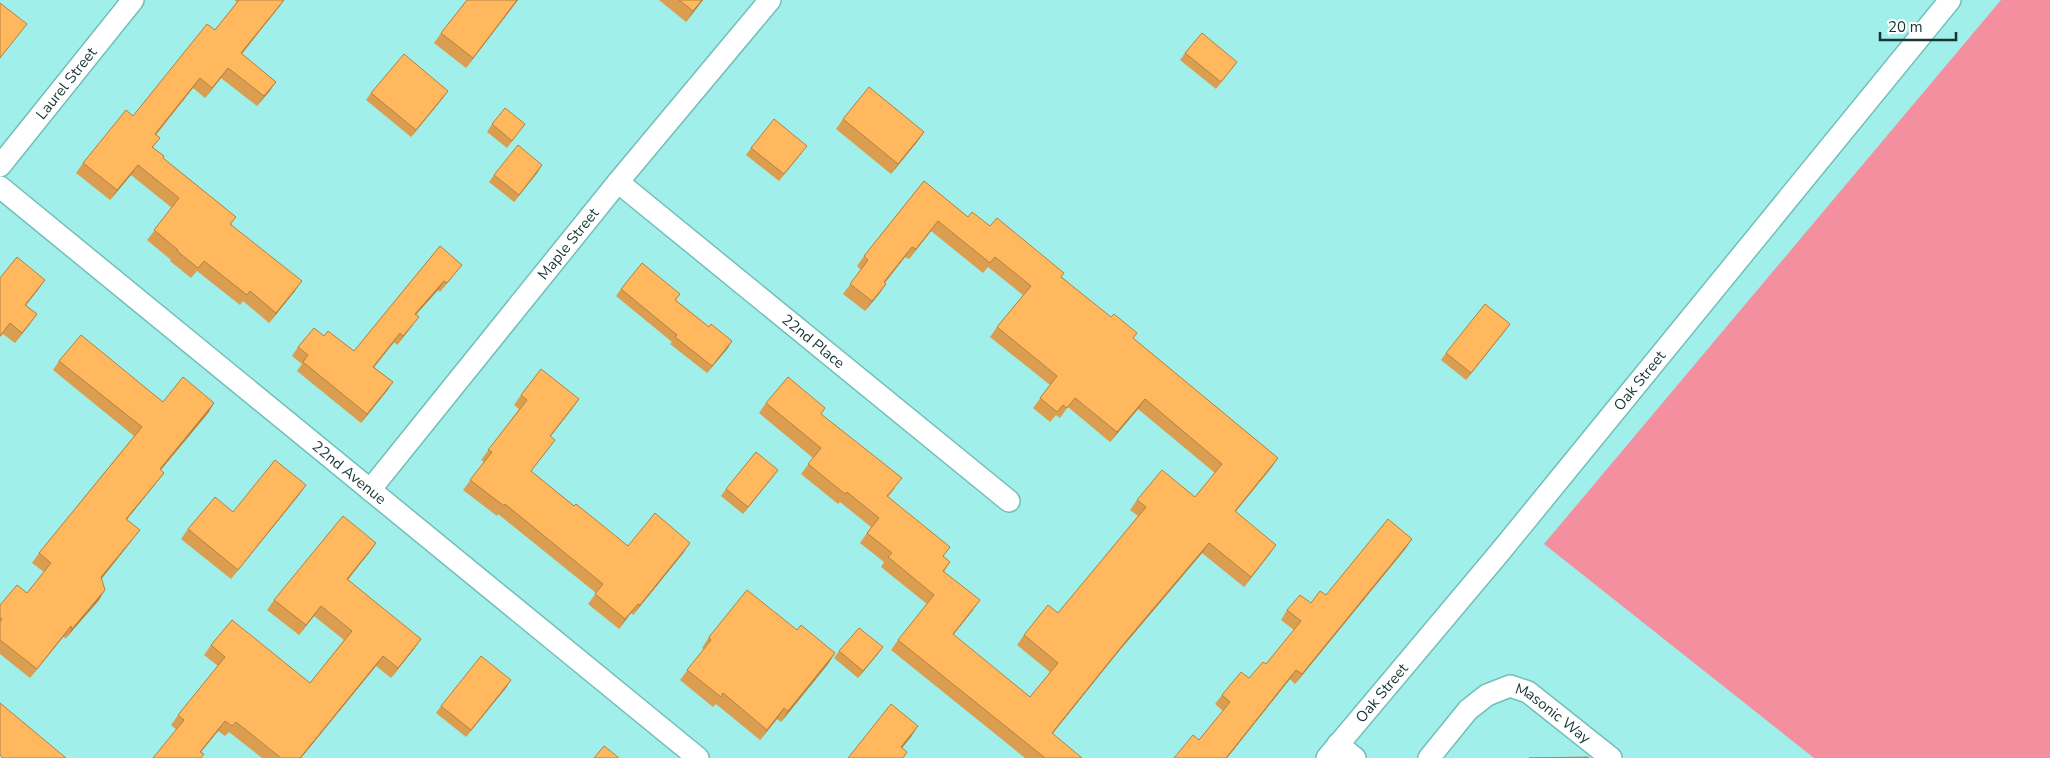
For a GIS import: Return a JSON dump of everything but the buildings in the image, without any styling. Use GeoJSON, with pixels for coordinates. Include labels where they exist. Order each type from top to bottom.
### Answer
{"type":"FeatureCollection","features":[{"type":"Feature","properties":{"kind":"street","name":"Laurel Street"},"geometry":{"type":"LineString","coordinates":[[0,166],[134,0]]}},
{"type":"Feature","properties":{"kind":"street","name":"Maple Street"},"geometry":{"type":"LineString","coordinates":[[370,490],[618,182],[770,0]]}},
{"type":"Feature","properties":{"kind":"street","name":"Oak Street"},"geometry":{"type":"LineString","coordinates":[[1332,751],[1512,537],[1950,0]]}},
{"type":"Feature","properties":{"kind":"street","name":"22nd Place"},"geometry":{"type":"LineString","coordinates":[[618,182],[1009,501]]}},
{"type":"Feature","properties":{"kind":"street","name":"22nd Avenue"},"geometry":{"type":"LineString","coordinates":[[0,188],[698,758]]}},
{"type":"Feature","properties":{"kind":"street","name":"Masonic Way"},"geometry":{"type":"LineString","coordinates":[[1430,758],[1468,710],[1487,695],[1510,686],[1528,692],[1611,758]]}},
{"type":"Feature","properties":{"kind":"street"},"geometry":{"type":"LineString","coordinates":[[1332,751],[1355,758]]}},
{"type":"Feature","properties":{"kind":"shaded area"},"geometry":{"type":"Polygon","coordinates":[[[2001,0],[2050,0],[2050,758],[1814,758],[1544,544],[2001,0]]]}}]}
